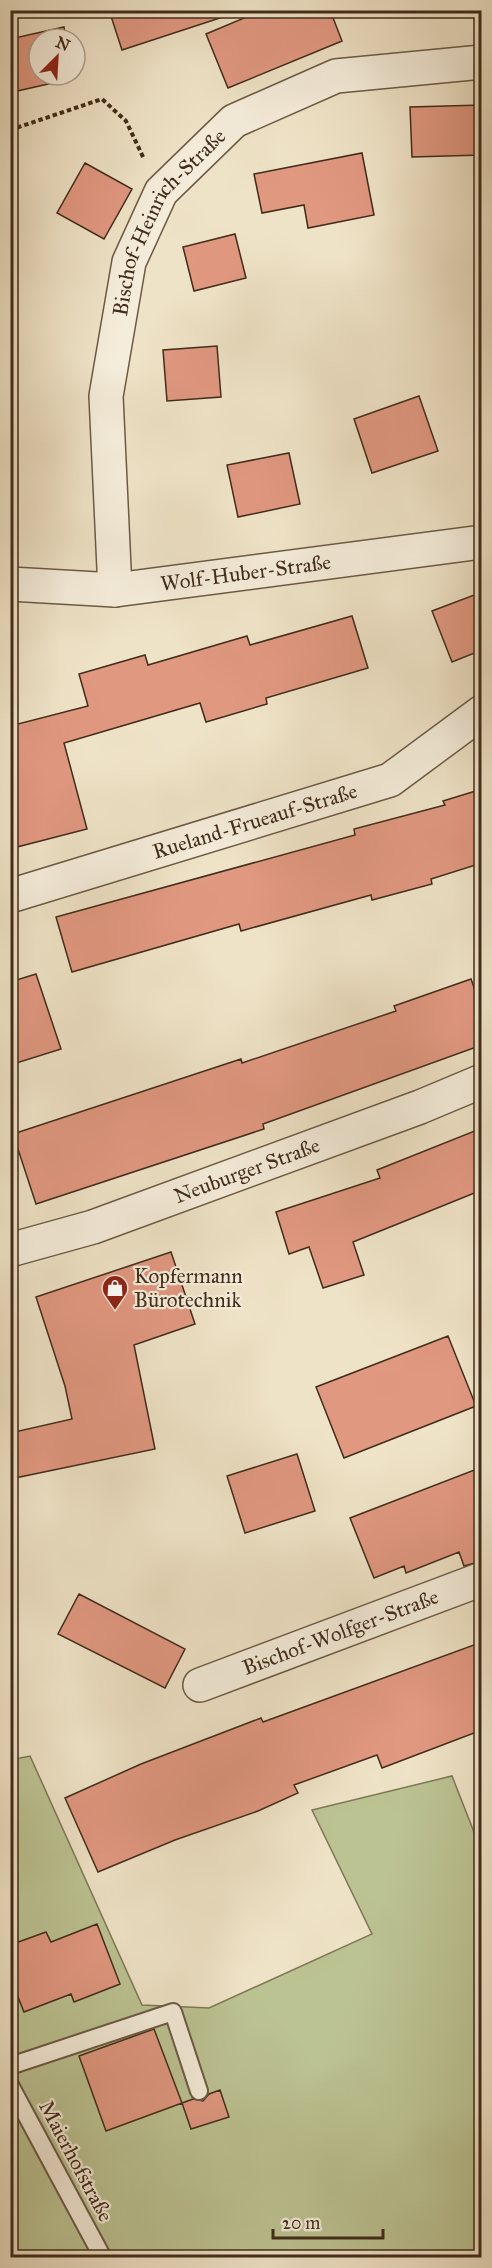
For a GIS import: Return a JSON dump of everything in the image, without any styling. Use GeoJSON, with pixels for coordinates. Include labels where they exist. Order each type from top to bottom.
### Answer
{"type":"FeatureCollection","features":[{"type":"Feature","properties":{"kind":"street","name":"Bischof-Heinrich-Straße"},"geometry":{"type":"LineString","coordinates":[[115,590],[106,396],[129,262],[161,192],[234,121],[336,76],[482,62]]}},
{"type":"Feature","properties":{"kind":"street","name":"Wolf-Huber-Straße"},"geometry":{"type":"LineString","coordinates":[[10,584],[115,590],[482,542]]}},
{"type":"Feature","properties":{"kind":"street","name":"Rueland-Frueauf-Straße"},"geometry":{"type":"LineString","coordinates":[[10,896],[390,780],[482,712]]}},
{"type":"Feature","properties":{"kind":"street","name":"Neuburger Straße"},"geometry":{"type":"LineString","coordinates":[[10,1250],[93,1227],[420,1107],[482,1081]]}},
{"type":"Feature","properties":{"kind":"street","name":"Bischof-Wolfger-Straße"},"geometry":{"type":"LineString","coordinates":[[200,1685],[482,1579]]}},
{"type":"Feature","properties":{"kind":"lane"},"geometry":{"type":"LineString","coordinates":[[10,2066],[173,2012],[199,2091]]}},
{"type":"Feature","properties":{"kind":"lane","name":"Maierhofstraße"},"geometry":{"type":"LineString","coordinates":[[10,2085],[103,2258]]}},
{"type":"Feature","properties":{"kind":"path"},"geometry":{"type":"LineString","coordinates":[[10,130],[102,99],[126,121],[161,192]]}},
{"type":"Feature","properties":{"kind":"green space"},"geometry":{"type":"Polygon","coordinates":[[[30,1756],[142,2005],[209,2008],[372,1934],[312,1810],[452,1776],[481,1850],[481,2257],[13,2257],[10,2253],[10,1760],[30,1756]]]}},
{"type":"Feature","properties":{"kind":"building"},"geometry":{"type":"Polygon","coordinates":[[[109,10],[225,10],[226,16],[122,50],[109,10]]]}},
{"type":"Feature","properties":{"kind":"building"},"geometry":{"type":"Polygon","coordinates":[[[263,10],[330,10],[342,41],[228,88],[206,34],[263,10]]]}},
{"type":"Feature","properties":{"kind":"building"},"geometry":{"type":"Polygon","coordinates":[[[27,35],[27,87],[35,87],[17,91],[10,62],[10,39],[27,35]]]}},
{"type":"Feature","properties":{"kind":"building"},"geometry":{"type":"Polygon","coordinates":[[[482,105],[482,155],[412,157],[410,107],[482,105]]]}},
{"type":"Feature","properties":{"kind":"building"},"geometry":{"type":"Polygon","coordinates":[[[362,153],[374,215],[308,228],[304,205],[262,213],[254,174],[362,153]]]}},
{"type":"Feature","properties":{"kind":"building"},"geometry":{"type":"Polygon","coordinates":[[[85,163],[132,189],[104,239],[57,213],[85,163]]]}},
{"type":"Feature","properties":{"kind":"building"},"geometry":{"type":"Polygon","coordinates":[[[235,234],[246,278],[194,291],[183,247],[235,234]]]}},
{"type":"Feature","properties":{"kind":"building"},"geometry":{"type":"Polygon","coordinates":[[[217,346],[221,397],[167,401],[163,350],[217,346]]]}},
{"type":"Feature","properties":{"kind":"building"},"geometry":{"type":"Polygon","coordinates":[[[419,396],[438,451],[372,473],[354,419],[419,396]]]}},
{"type":"Feature","properties":{"kind":"building"},"geometry":{"type":"Polygon","coordinates":[[[289,453],[300,504],[238,517],[227,465],[289,453]]]}},
{"type":"Feature","properties":{"kind":"building"},"geometry":{"type":"Polygon","coordinates":[[[482,592],[482,650],[452,662],[432,611],[482,592]]]}},
{"type":"Feature","properties":{"kind":"building"},"geometry":{"type":"Polygon","coordinates":[[[352,616],[368,668],[266,698],[267,704],[206,722],[200,703],[64,743],[87,829],[17,847],[10,822],[10,726],[88,706],[79,674],[145,655],[148,665],[247,636],[250,645],[352,616]]]}},
{"type":"Feature","properties":{"kind":"building"},"geometry":{"type":"Polygon","coordinates":[[[482,789],[482,863],[431,879],[432,884],[372,900],[371,895],[241,931],[239,924],[72,972],[56,917],[355,835],[354,829],[445,805],[443,801],[482,789]]]}},
{"type":"Feature","properties":{"kind":"building"},"geometry":{"type":"Polygon","coordinates":[[[36,974],[61,1049],[10,1065],[10,982],[36,974]]]}},
{"type":"Feature","properties":{"kind":"building"},"geometry":{"type":"Polygon","coordinates":[[[471,979],[482,1010],[482,1045],[263,1124],[264,1129],[36,1204],[13,1134],[241,1059],[242,1063],[396,1011],[394,1006],[471,979]]]}},
{"type":"Feature","properties":{"kind":"building"},"geometry":{"type":"Polygon","coordinates":[[[482,1128],[482,1190],[353,1242],[364,1275],[323,1288],[309,1247],[289,1254],[276,1212],[380,1178],[377,1170],[482,1128]]]}},
{"type":"Feature","properties":{"kind":"building"},"geometry":{"type":"Polygon","coordinates":[[[171,1252],[195,1324],[134,1345],[155,1449],[10,1479],[10,1433],[72,1419],[65,1386],[36,1297],[171,1252]]]}},
{"type":"Feature","properties":{"kind":"building"},"geometry":{"type":"Polygon","coordinates":[[[448,1336],[476,1406],[344,1458],[316,1387],[448,1336]]]}},
{"type":"Feature","properties":{"kind":"building"},"geometry":{"type":"Polygon","coordinates":[[[297,1454],[315,1511],[245,1533],[227,1476],[297,1454]]]}},
{"type":"Feature","properties":{"kind":"building"},"geometry":{"type":"Polygon","coordinates":[[[482,1467],[482,1561],[464,1566],[459,1552],[406,1573],[404,1566],[374,1578],[350,1518],[482,1467]]]}},
{"type":"Feature","properties":{"kind":"building"},"geometry":{"type":"Polygon","coordinates":[[[79,1594],[185,1649],[165,1688],[58,1634],[79,1594]]]}},
{"type":"Feature","properties":{"kind":"building"},"geometry":{"type":"Polygon","coordinates":[[[482,1642],[482,1730],[382,1768],[377,1755],[294,1785],[298,1793],[258,1811],[175,1840],[98,1872],[65,1798],[141,1764],[261,1718],[263,1722],[482,1642]]]}},
{"type":"Feature","properties":{"kind":"building"},"geometry":{"type":"Polygon","coordinates":[[[97,1924],[120,1984],[74,2002],[71,1994],[24,2012],[10,1977],[10,1945],[46,1932],[51,1942],[97,1924]]]}},
{"type":"Feature","properties":{"kind":"building"},"geometry":{"type":"Polygon","coordinates":[[[154,2029],[182,2103],[106,2131],[79,2056],[154,2029]]]}},
{"type":"Feature","properties":{"kind":"building"},"geometry":{"type":"Polygon","coordinates":[[[220,2090],[229,2117],[191,2129],[182,2103],[193,2099],[203,2101],[209,2094],[220,2090]]]}},
{"type":"Feature","properties":{"kind":"place","name":"Kopfermann Bürotechnik"},"geometry":{"type":"Point","coordinates":[115,1311]}}]}
